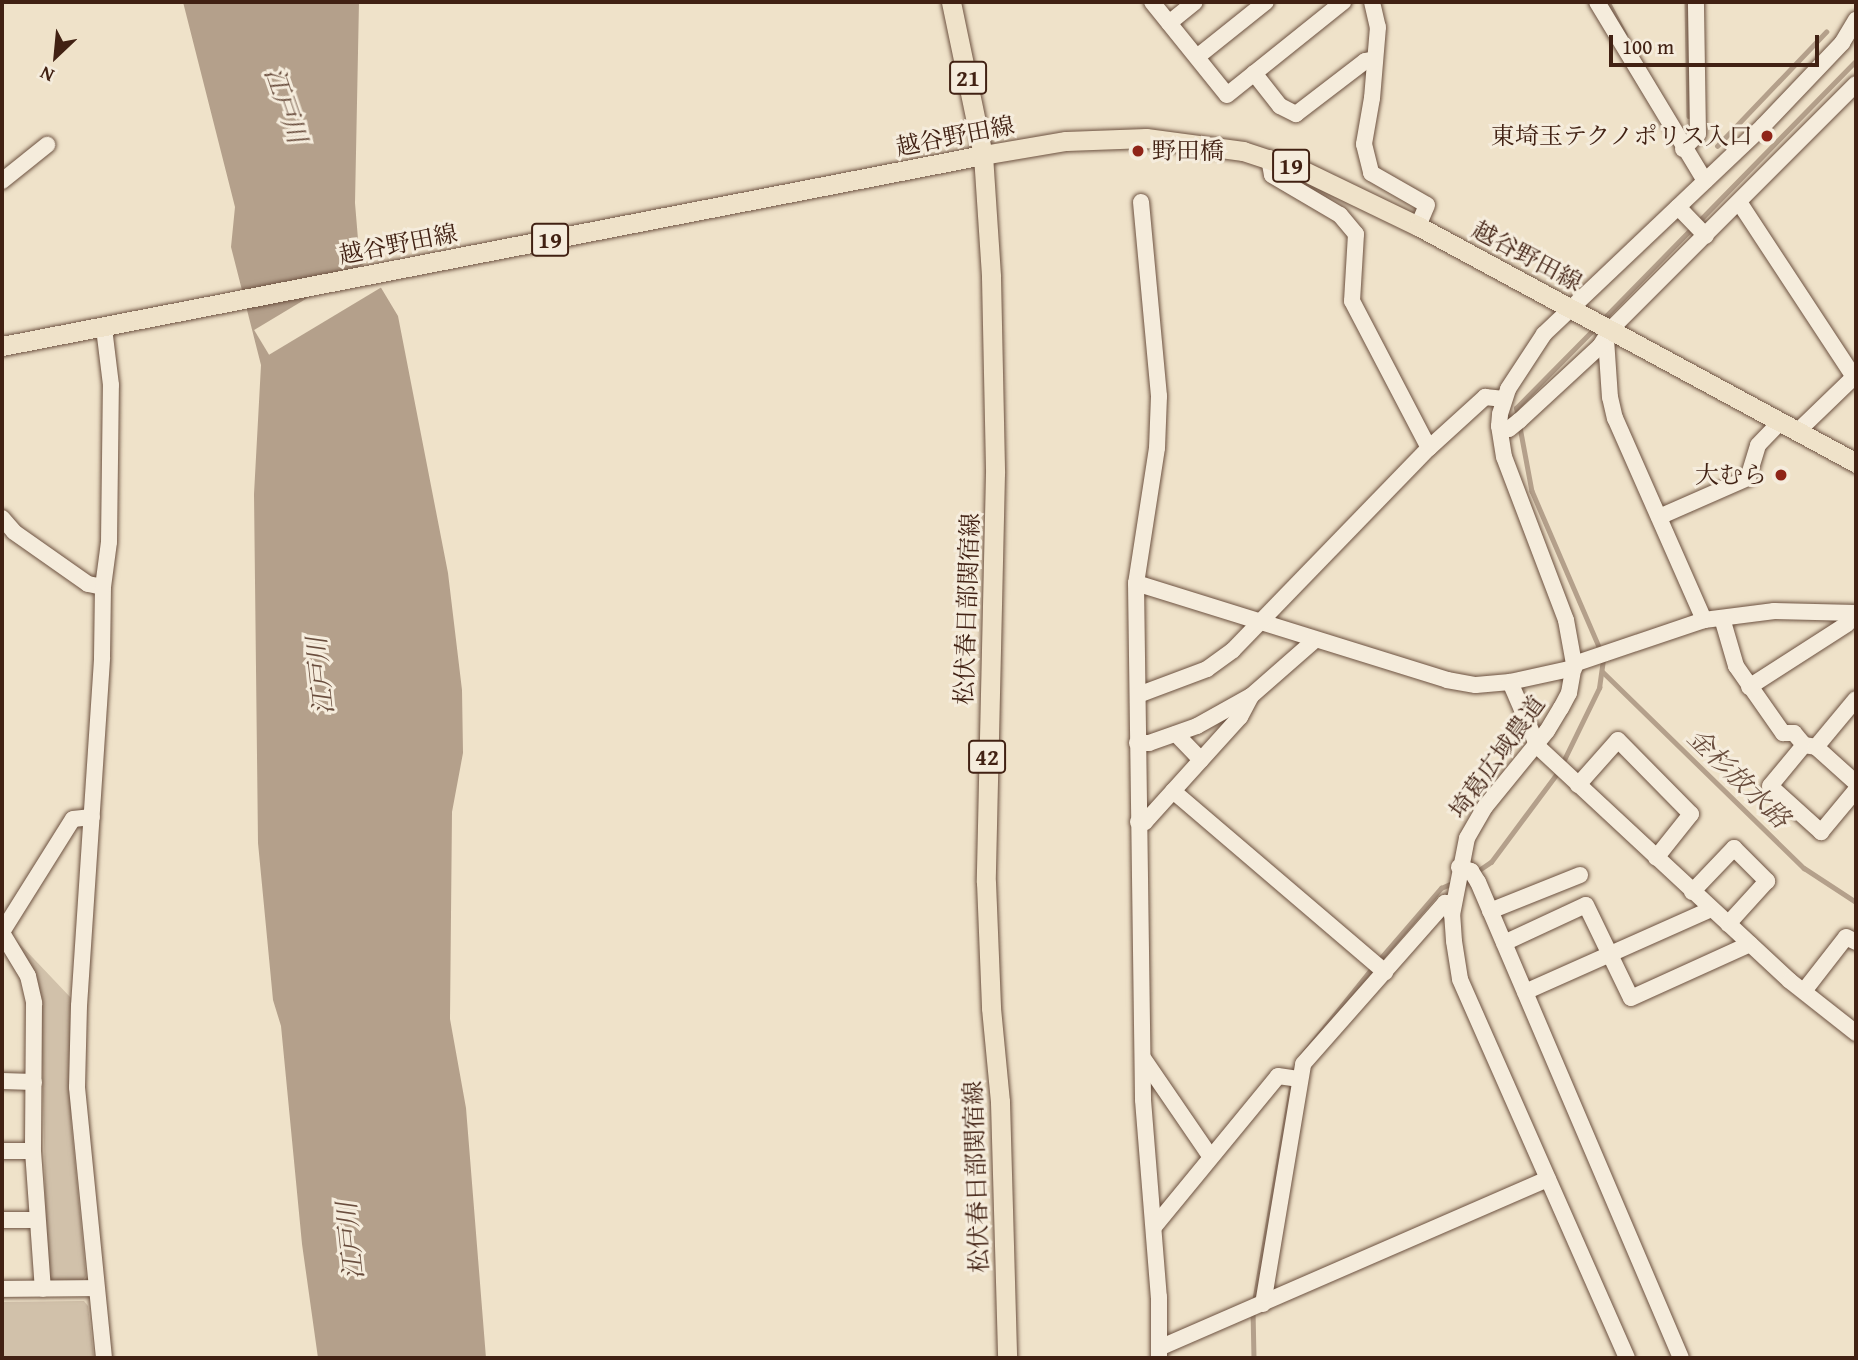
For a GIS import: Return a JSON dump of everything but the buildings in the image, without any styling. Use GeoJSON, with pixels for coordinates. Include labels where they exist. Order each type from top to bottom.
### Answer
{"type":"FeatureCollection","features":[{"type":"Feature","properties":{"kind":"main road","name":"21"},"geometry":{"type":"LineString","coordinates":[[951,2],[974,157]]}},
{"type":"Feature","properties":{"kind":"main road","name":"越谷野田線"},"geometry":{"type":"LineString","coordinates":[[2,346],[974,157],[1066,141],[1133,138],[1198,143],[1269,158],[1304,171],[1418,226],[1569,307],[1609,334],[1856,463]]}},
{"type":"Feature","properties":{"kind":"main road","name":"松伏春日部関宿線"},"geometry":{"type":"LineString","coordinates":[[974,157],[991,277],[995,472],[986,882],[991,1007],[1000,1102],[1007,1358]]}},
{"type":"Feature","properties":{"kind":"street"},"geometry":{"type":"LineString","coordinates":[[1152,2],[1227,95],[1343,2]]}},
{"type":"Feature","properties":{"kind":"street"},"geometry":{"type":"LineString","coordinates":[[1169,23],[1195,2]]}},
{"type":"Feature","properties":{"kind":"street"},"geometry":{"type":"LineString","coordinates":[[1197,57],[1266,2]]}},
{"type":"Feature","properties":{"kind":"street"},"geometry":{"type":"LineString","coordinates":[[1372,2],[1378,27],[1364,145],[1371,173],[1427,205],[1418,226]]}},
{"type":"Feature","properties":{"kind":"street"},"geometry":{"type":"LineString","coordinates":[[1597,2],[1683,149],[1705,181]]}},
{"type":"Feature","properties":{"kind":"street"},"geometry":{"type":"LineString","coordinates":[[1683,149],[1698,134],[1696,2]]}},
{"type":"Feature","properties":{"kind":"street","name":"埼葛広域農道"},"geometry":{"type":"LineString","coordinates":[[1627,1358],[1460,979],[1453,928],[1453,903],[1469,873],[1467,838],[1485,807],[1536,743],[1569,693],[1574,666],[1566,621],[1504,457],[1499,426],[1504,400],[1525,360],[1569,307],[1683,211],[1705,181],[1821,67],[1842,43],[1856,20]]}},
{"type":"Feature","properties":{"kind":"street"},"geometry":{"type":"LineString","coordinates":[[1254,74],[1280,106],[1296,114],[1365,61],[1376,59]]}},
{"type":"Feature","properties":{"kind":"street"},"geometry":{"type":"LineString","coordinates":[[1499,426],[1509,429],[1519,421],[1609,334],[1703,232],[1739,202],[1856,84]]}},
{"type":"Feature","properties":{"kind":"street"},"geometry":{"type":"LineString","coordinates":[[2,181],[47,145]]}},
{"type":"Feature","properties":{"kind":"street"},"geometry":{"type":"LineString","coordinates":[[1269,158],[1272,175],[1340,215],[1356,234],[1352,301],[1429,448]]}},
{"type":"Feature","properties":{"kind":"street"},"geometry":{"type":"LineString","coordinates":[[1141,202],[1159,396],[1157,448],[1136,583],[1138,822],[1146,1161],[1159,1297],[1159,1353],[1244,1312],[1548,1179]]}},
{"type":"Feature","properties":{"kind":"street"},"geometry":{"type":"LineString","coordinates":[[1739,202],[1855,376],[1798,431]]}},
{"type":"Feature","properties":{"kind":"street"},"geometry":{"type":"LineString","coordinates":[[1683,211],[1703,232]]}},
{"type":"Feature","properties":{"kind":"street"},"geometry":{"type":"LineString","coordinates":[[104,328],[111,385],[109,542],[103,587],[92,817],[79,1006],[77,1087],[104,1358]]}},
{"type":"Feature","properties":{"kind":"street"},"geometry":{"type":"LineString","coordinates":[[1609,334],[1610,397],[1615,418],[1704,620]]}},
{"type":"Feature","properties":{"kind":"street"},"geometry":{"type":"LineString","coordinates":[[1138,695],[1207,669],[1233,650],[1429,448],[1485,397],[1504,400]]}},
{"type":"Feature","properties":{"kind":"street"},"geometry":{"type":"LineString","coordinates":[[1659,517],[1748,478],[1758,445],[1780,422]]}},
{"type":"Feature","properties":{"kind":"street"},"geometry":{"type":"LineString","coordinates":[[2,518],[14,532],[88,584],[103,587]]}},
{"type":"Feature","properties":{"kind":"street"},"geometry":{"type":"LineString","coordinates":[[1136,583],[1447,680],[1476,685],[1510,682],[1574,666],[1704,620],[1774,611],[1850,621]]}},
{"type":"Feature","properties":{"kind":"street"},"geometry":{"type":"LineString","coordinates":[[1722,618],[1736,666],[1783,733],[1794,733],[1810,746],[1856,783],[1821,832],[1770,786],[1810,746],[1856,699]]}},
{"type":"Feature","properties":{"kind":"street"},"geometry":{"type":"LineString","coordinates":[[1749,687],[1850,621]]}},
{"type":"Feature","properties":{"kind":"street"},"geometry":{"type":"LineString","coordinates":[[1138,743],[1149,743],[1176,734],[1251,696],[1315,640]]}},
{"type":"Feature","properties":{"kind":"street"},"geometry":{"type":"LineString","coordinates":[[1510,682],[1536,743],[1692,892],[1856,1033]]}},
{"type":"Feature","properties":{"kind":"street"},"geometry":{"type":"LineString","coordinates":[[1138,822],[1145,822],[1240,717],[1251,696]]}},
{"type":"Feature","properties":{"kind":"street"},"geometry":{"type":"LineString","coordinates":[[1176,734],[1201,760]]}},
{"type":"Feature","properties":{"kind":"street"},"geometry":{"type":"LineString","coordinates":[[1578,785],[1618,740],[1691,814],[1656,858]]}},
{"type":"Feature","properties":{"kind":"street"},"geometry":{"type":"LineString","coordinates":[[1172,791],[1286,884],[1379,967]]}},
{"type":"Feature","properties":{"kind":"street"},"geometry":{"type":"LineString","coordinates":[[43,1289],[33,1151],[34,1003],[28,976],[2,933],[73,818],[92,817]]}},
{"type":"Feature","properties":{"kind":"street"},"geometry":{"type":"LineString","coordinates":[[1692,892],[1734,848],[1767,881],[1728,924]]}},
{"type":"Feature","properties":{"kind":"street"},"geometry":{"type":"LineString","coordinates":[[1469,873],[1504,943],[1681,1358]]}},
{"type":"Feature","properties":{"kind":"street"},"geometry":{"type":"LineString","coordinates":[[1490,911],[1580,875]]}},
{"type":"Feature","properties":{"kind":"street"},"geometry":{"type":"LineString","coordinates":[[1262,1305],[1294,1078],[1379,967],[1444,903],[1453,903]]}},
{"type":"Feature","properties":{"kind":"street"},"geometry":{"type":"LineString","coordinates":[[1504,943],[1586,905],[1631,998],[1750,944]]}},
{"type":"Feature","properties":{"kind":"street"},"geometry":{"type":"LineString","coordinates":[[1525,992],[1711,909]]}},
{"type":"Feature","properties":{"kind":"street"},"geometry":{"type":"LineString","coordinates":[[1804,991],[1846,936],[1856,942]]}},
{"type":"Feature","properties":{"kind":"street"},"geometry":{"type":"LineString","coordinates":[[1143,1058],[1210,1156]]}},
{"type":"Feature","properties":{"kind":"street"},"geometry":{"type":"LineString","coordinates":[[1154,1227],[1278,1076],[1294,1078]]}},
{"type":"Feature","properties":{"kind":"street"},"geometry":{"type":"LineString","coordinates":[[2,1082],[34,1082]]}},
{"type":"Feature","properties":{"kind":"street"},"geometry":{"type":"LineString","coordinates":[[2,1151],[33,1151]]}},
{"type":"Feature","properties":{"kind":"street"},"geometry":{"type":"LineString","coordinates":[[2,1220],[37,1220]]}},
{"type":"Feature","properties":{"kind":"street"},"geometry":{"type":"LineString","coordinates":[[2,1289],[96,1289]]}},
{"type":"Feature","properties":{"kind":"shaded area"},"geometry":{"type":"Polygon","coordinates":[[[16,940],[71,998],[71,1121],[86,1276],[82,1281],[52,1282],[47,1278],[41,1003],[29,965],[16,940]]]}},
{"type":"Feature","properties":{"kind":"shaded area"},"geometry":{"type":"Polygon","coordinates":[[[84,1301],[88,1306],[94,1358],[2,1358],[2,1302],[84,1301]]]}},
{"type":"Feature","properties":{"kind":"water","name":"江戸川"},"geometry":{"type":"Polygon","coordinates":[[[183,2],[359,2],[355,203],[359,251],[398,316],[448,573],[462,690],[463,753],[452,812],[450,1019],[466,1108],[486,1358],[318,1358],[302,1244],[281,1026],[273,1000],[258,843],[254,494],[261,365],[231,247],[235,207],[183,2]]]}},
{"type":"Feature","properties":{"kind":"pier"},"geometry":{"type":"Polygon","coordinates":[[[369,261],[384,286],[269,355],[254,330],[369,261]]]}},
{"type":"Feature","properties":{"kind":"waterway"},"geometry":{"type":"LineString","coordinates":[[1608,2],[1625,34]]}},
{"type":"Feature","properties":{"kind":"waterway"},"geometry":{"type":"LineString","coordinates":[[1687,2],[1689,116]]}},
{"type":"Feature","properties":{"kind":"waterway"},"geometry":{"type":"LineString","coordinates":[[1717,146],[1826,32]]}},
{"type":"Feature","properties":{"kind":"waterway"},"geometry":{"type":"LineString","coordinates":[[1602,320],[1856,61]]}},
{"type":"Feature","properties":{"kind":"waterway"},"geometry":{"type":"LineString","coordinates":[[1518,418],[1516,408],[1596,327]]}},
{"type":"Feature","properties":{"kind":"waterway"},"geometry":{"type":"LineString","coordinates":[[1520,427],[1532,491],[1601,651]]}},
{"type":"Feature","properties":{"kind":"waterway"},"geometry":{"type":"LineString","coordinates":[[1562,764],[1599,688],[1603,659]]}},
{"type":"Feature","properties":{"kind":"waterway","name":"金杉放水路"},"geometry":{"type":"LineString","coordinates":[[1603,672],[1804,868],[1856,902]]}},
{"type":"Feature","properties":{"kind":"waterway"},"geometry":{"type":"LineString","coordinates":[[1476,872],[1491,862],[1558,772]]}},
{"type":"Feature","properties":{"kind":"waterway"},"geometry":{"type":"LineString","coordinates":[[1379,960],[1441,888],[1455,882]]}},
{"type":"Feature","properties":{"kind":"waterway"},"geometry":{"type":"LineString","coordinates":[[1302,1055],[1373,967]]}},
{"type":"Feature","properties":{"kind":"waterway"},"geometry":{"type":"LineString","coordinates":[[1254,1302],[1292,1083]]}},
{"type":"Feature","properties":{"kind":"waterway"},"geometry":{"type":"LineString","coordinates":[[1253,1310],[1254,1358]]}},
{"type":"Feature","properties":{"kind":"place","name":"東埼玉テクノポリス入口"},"geometry":{"type":"Point","coordinates":[1767,136]}},
{"type":"Feature","properties":{"kind":"place","name":"野田橋"},"geometry":{"type":"Point","coordinates":[1138,151]}},
{"type":"Feature","properties":{"kind":"place","name":"大むら"},"geometry":{"type":"Point","coordinates":[1781,475]}}]}
